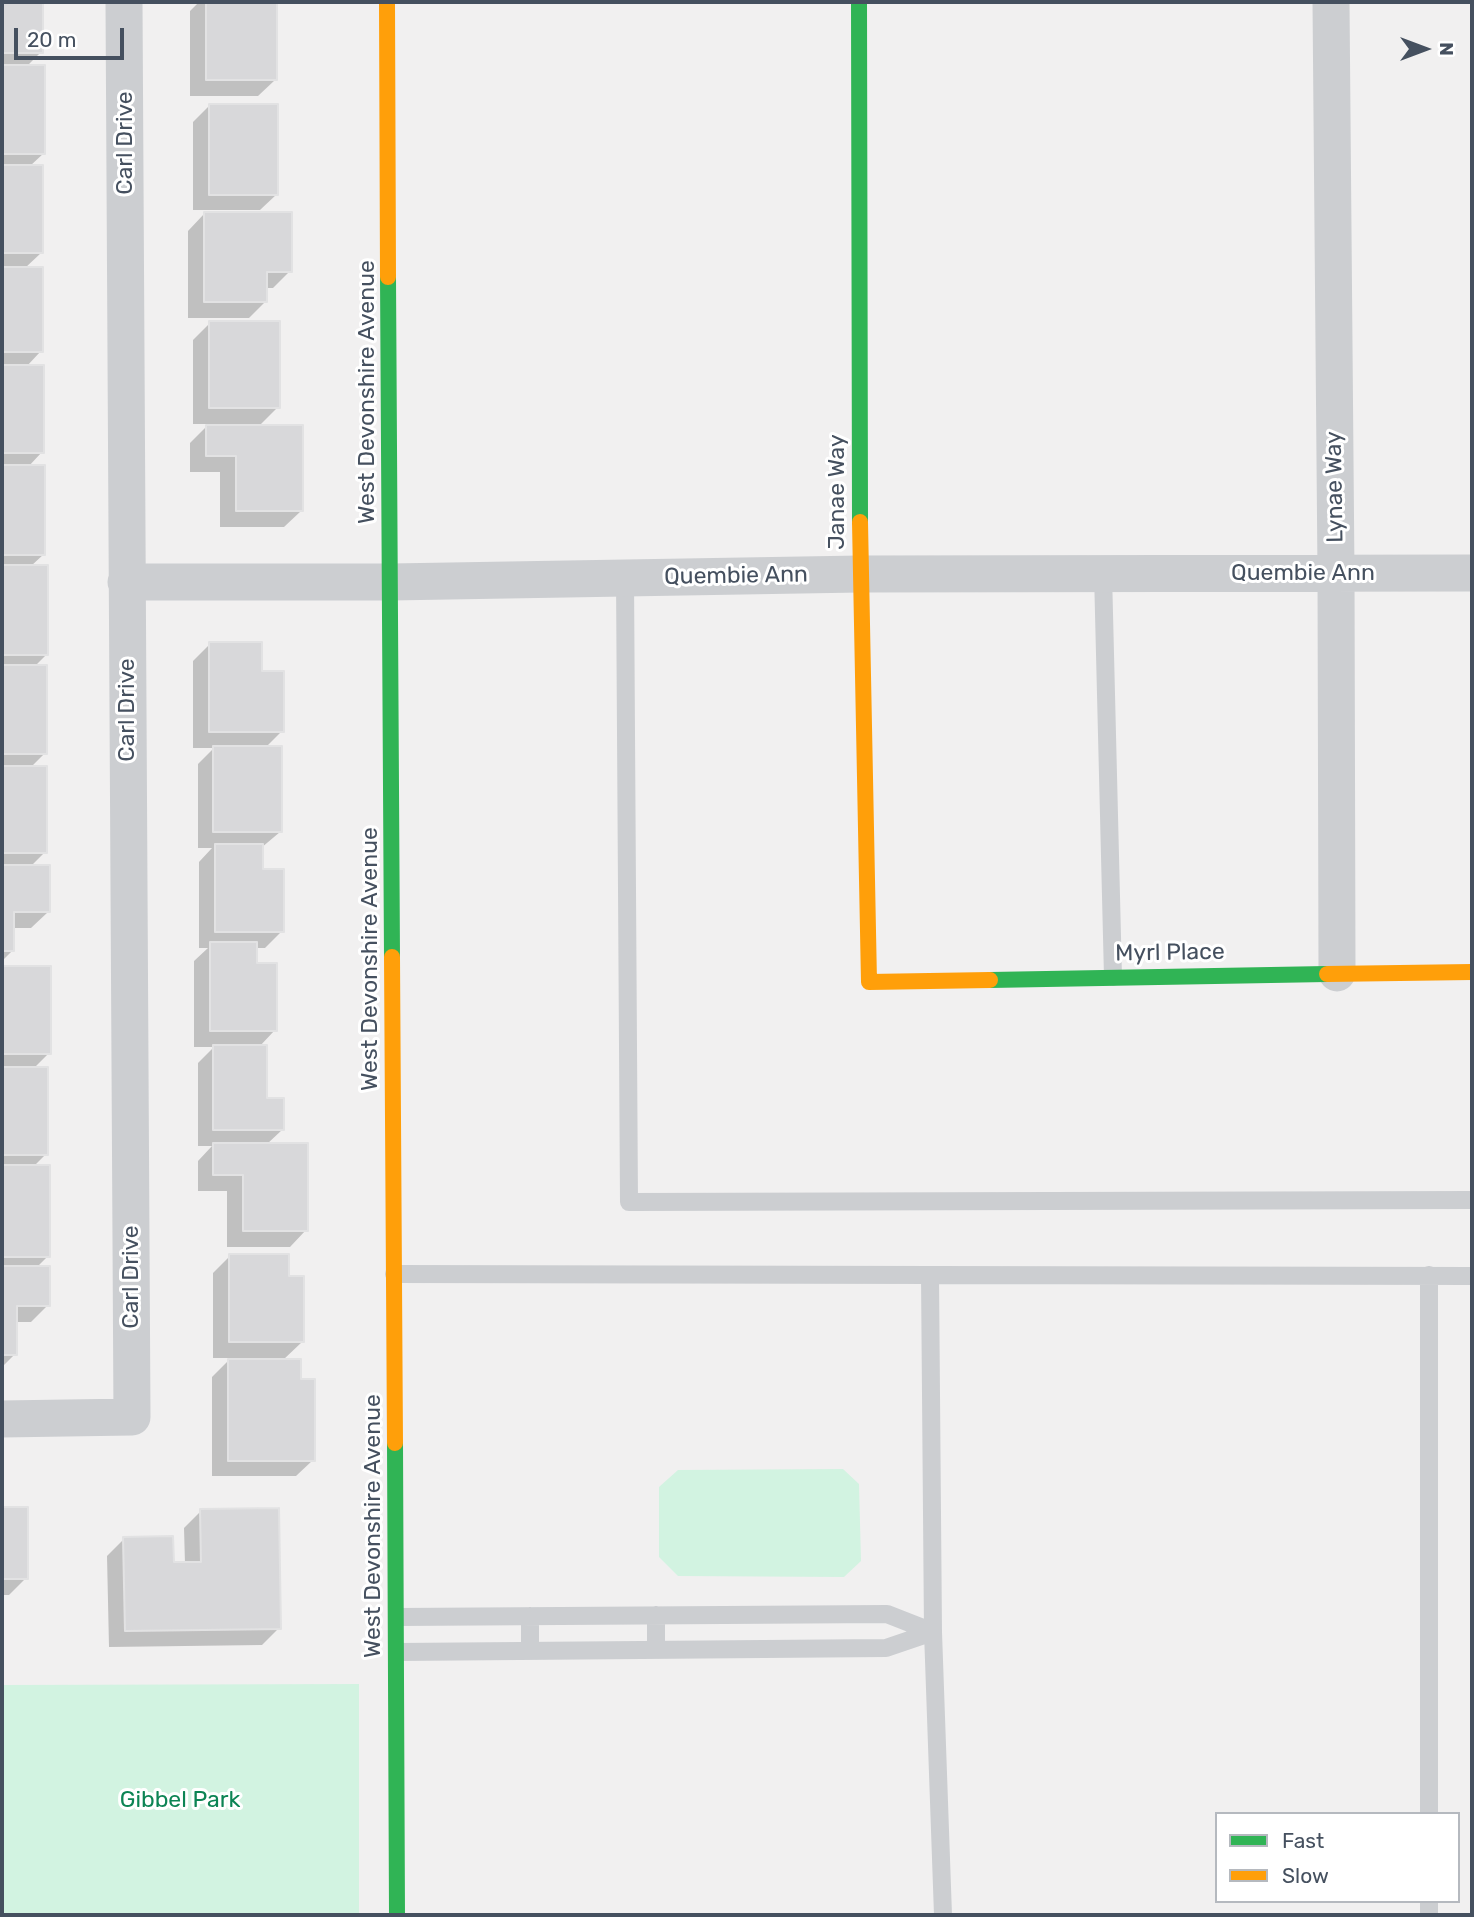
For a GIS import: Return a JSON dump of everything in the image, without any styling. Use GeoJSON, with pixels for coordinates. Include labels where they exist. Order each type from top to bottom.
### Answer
{"type":"FeatureCollection","features":[{"type":"Feature","properties":{"kind":"street","name":"Carl Drive"},"geometry":{"type":"LineString","coordinates":[[2,1419],[132,1418],[124,2]]}},
{"type":"Feature","properties":{"kind":"street","name":"West Devonshire Avenue"},"geometry":{"type":"LineString","coordinates":[[387,2],[397,1915]]}},
{"type":"Feature","properties":{"kind":"street","name":"Janae Way"},"geometry":{"type":"LineString","coordinates":[[859,2],[860,574],[869,982]]}},
{"type":"Feature","properties":{"kind":"street","name":"Lynae Way"},"geometry":{"type":"LineString","coordinates":[[1331,2],[1337,973]]}},
{"type":"Feature","properties":{"kind":"street","name":"Quembie Ann"},"geometry":{"type":"LineString","coordinates":[[126,582],[391,582],[860,574],[1472,573]]}},
{"type":"Feature","properties":{"kind":"street","name":"Myrl Place"},"geometry":{"type":"LineString","coordinates":[[869,982],[1472,972]]}},
{"type":"Feature","properties":{"kind":"lane"},"geometry":{"type":"LineString","coordinates":[[1103,573],[1113,977]]}},
{"type":"Feature","properties":{"kind":"lane"},"geometry":{"type":"LineString","coordinates":[[625,577],[629,1202],[1472,1200]]}},
{"type":"Feature","properties":{"kind":"lane"},"geometry":{"type":"LineString","coordinates":[[394,1275],[1472,1276]]}},
{"type":"Feature","properties":{"kind":"lane"},"geometry":{"type":"LineString","coordinates":[[930,1275],[933,1632],[943,1915]]}},
{"type":"Feature","properties":{"kind":"lane"},"geometry":{"type":"LineString","coordinates":[[1429,1276],[1429,1812]]}},
{"type":"Feature","properties":{"kind":"lane"},"geometry":{"type":"LineString","coordinates":[[397,1617],[887,1614],[933,1632]]}},
{"type":"Feature","properties":{"kind":"lane"},"geometry":{"type":"LineString","coordinates":[[656,1615],[656,1650]]}},
{"type":"Feature","properties":{"kind":"lane"},"geometry":{"type":"LineString","coordinates":[[530,1616],[530,1651]]}},
{"type":"Feature","properties":{"kind":"lane"},"geometry":{"type":"LineString","coordinates":[[397,1652],[886,1648],[933,1632]]}},
{"type":"Feature","properties":{"kind":"green space"},"geometry":{"type":"Polygon","coordinates":[[[843,1469],[859,1484],[861,1561],[844,1577],[678,1576],[659,1557],[659,1487],[678,1470],[843,1469]]]}},
{"type":"Feature","properties":{"kind":"green space","name":"Gibbel Park"},"geometry":{"type":"Polygon","coordinates":[[[359,1684],[359,1915],[2,1915],[2,1685],[359,1684]]]}},
{"type":"Feature","properties":{"kind":"building"},"geometry":{"type":"Polygon","coordinates":[[[2,2],[43,2],[43,53],[2,53],[2,2]]]}},
{"type":"Feature","properties":{"kind":"building"},"geometry":{"type":"Polygon","coordinates":[[[206,2],[277,2],[277,80],[206,80],[206,2]]]}},
{"type":"Feature","properties":{"kind":"building"},"geometry":{"type":"Polygon","coordinates":[[[2,65],[45,65],[45,154],[2,154],[2,65]]]}},
{"type":"Feature","properties":{"kind":"building"},"geometry":{"type":"Polygon","coordinates":[[[209,104],[278,104],[278,195],[209,195],[209,104]]]}},
{"type":"Feature","properties":{"kind":"building"},"geometry":{"type":"Polygon","coordinates":[[[2,165],[43,165],[43,253],[2,253],[2,165]]]}},
{"type":"Feature","properties":{"kind":"building"},"geometry":{"type":"Polygon","coordinates":[[[204,212],[292,212],[292,272],[267,272],[267,302],[204,302],[204,212]]]}},
{"type":"Feature","properties":{"kind":"building"},"geometry":{"type":"Polygon","coordinates":[[[2,267],[43,267],[43,352],[2,352],[2,267]]]}},
{"type":"Feature","properties":{"kind":"building"},"geometry":{"type":"Polygon","coordinates":[[[209,321],[280,321],[280,408],[209,408],[209,321]]]}},
{"type":"Feature","properties":{"kind":"building"},"geometry":{"type":"Polygon","coordinates":[[[2,365],[44,365],[44,453],[2,453],[2,365]]]}},
{"type":"Feature","properties":{"kind":"building"},"geometry":{"type":"Polygon","coordinates":[[[206,425],[303,425],[303,511],[236,511],[236,456],[206,456],[206,425]]]}},
{"type":"Feature","properties":{"kind":"building"},"geometry":{"type":"Polygon","coordinates":[[[2,465],[45,465],[45,555],[2,555],[2,465]]]}},
{"type":"Feature","properties":{"kind":"building"},"geometry":{"type":"Polygon","coordinates":[[[2,565],[48,565],[48,655],[2,655],[2,565]]]}},
{"type":"Feature","properties":{"kind":"building"},"geometry":{"type":"Polygon","coordinates":[[[209,642],[262,642],[262,671],[284,671],[284,732],[209,732],[209,642]]]}},
{"type":"Feature","properties":{"kind":"building"},"geometry":{"type":"Polygon","coordinates":[[[2,665],[47,665],[47,754],[2,754],[2,665]]]}},
{"type":"Feature","properties":{"kind":"building"},"geometry":{"type":"Polygon","coordinates":[[[213,746],[282,746],[282,832],[213,832],[213,746]]]}},
{"type":"Feature","properties":{"kind":"building"},"geometry":{"type":"Polygon","coordinates":[[[2,766],[47,766],[47,853],[2,853],[2,766]]]}},
{"type":"Feature","properties":{"kind":"building"},"geometry":{"type":"Polygon","coordinates":[[[215,844],[263,844],[263,869],[284,869],[284,932],[215,932],[215,844]]]}},
{"type":"Feature","properties":{"kind":"building"},"geometry":{"type":"Polygon","coordinates":[[[2,865],[50,865],[50,912],[14,912],[14,951],[2,951],[2,865]]]}},
{"type":"Feature","properties":{"kind":"building"},"geometry":{"type":"Polygon","coordinates":[[[210,942],[257,942],[257,963],[277,963],[277,1031],[210,1031],[210,942]]]}},
{"type":"Feature","properties":{"kind":"building"},"geometry":{"type":"Polygon","coordinates":[[[2,966],[51,966],[51,1054],[2,1054],[2,966]]]}},
{"type":"Feature","properties":{"kind":"building"},"geometry":{"type":"Polygon","coordinates":[[[213,1045],[267,1045],[267,1098],[284,1098],[284,1130],[213,1130],[213,1045]]]}},
{"type":"Feature","properties":{"kind":"building"},"geometry":{"type":"Polygon","coordinates":[[[2,1067],[48,1067],[48,1155],[2,1155],[2,1067]]]}},
{"type":"Feature","properties":{"kind":"building"},"geometry":{"type":"Polygon","coordinates":[[[213,1143],[308,1143],[308,1231],[243,1231],[243,1175],[213,1175],[213,1143]]]}},
{"type":"Feature","properties":{"kind":"building"},"geometry":{"type":"Polygon","coordinates":[[[2,1165],[50,1165],[50,1257],[2,1257],[2,1165]]]}},
{"type":"Feature","properties":{"kind":"building"},"geometry":{"type":"Polygon","coordinates":[[[229,1254],[289,1254],[289,1276],[304,1276],[304,1342],[229,1342],[229,1254]]]}},
{"type":"Feature","properties":{"kind":"building"},"geometry":{"type":"Polygon","coordinates":[[[2,1266],[50,1266],[50,1306],[17,1306],[17,1355],[2,1355],[2,1266]]]}},
{"type":"Feature","properties":{"kind":"building"},"geometry":{"type":"Polygon","coordinates":[[[228,1359],[301,1359],[301,1379],[315,1379],[315,1461],[228,1461],[228,1359]]]}},
{"type":"Feature","properties":{"kind":"building"},"geometry":{"type":"Polygon","coordinates":[[[2,1507],[28,1507],[28,1579],[2,1579],[2,1507]]]}},
{"type":"Feature","properties":{"kind":"building"},"geometry":{"type":"Polygon","coordinates":[[[279,1508],[281,1629],[125,1631],[123,1537],[173,1536],[174,1562],[201,1562],[200,1509],[279,1508]]]}},
{"type":"Feature","properties":{"kind":"traffic: fast"},"geometry":{"type":"LineString","coordinates":[[859,2],[860,522]]}},
{"type":"Feature","properties":{"kind":"traffic: fast"},"geometry":{"type":"LineString","coordinates":[[388,277],[392,957]]}},
{"type":"Feature","properties":{"kind":"traffic: fast"},"geometry":{"type":"LineString","coordinates":[[990,980],[1327,974]]}},
{"type":"Feature","properties":{"kind":"traffic: fast"},"geometry":{"type":"LineString","coordinates":[[395,1443],[397,1915]]}},
{"type":"Feature","properties":{"kind":"traffic: slow"},"geometry":{"type":"LineString","coordinates":[[387,2],[388,277]]}},
{"type":"Feature","properties":{"kind":"traffic: slow"},"geometry":{"type":"LineString","coordinates":[[860,522],[869,982],[990,980]]}},
{"type":"Feature","properties":{"kind":"traffic: slow"},"geometry":{"type":"LineString","coordinates":[[392,957],[395,1443]]}},
{"type":"Feature","properties":{"kind":"traffic: slow"},"geometry":{"type":"LineString","coordinates":[[1327,974],[1472,972]]}}]}
